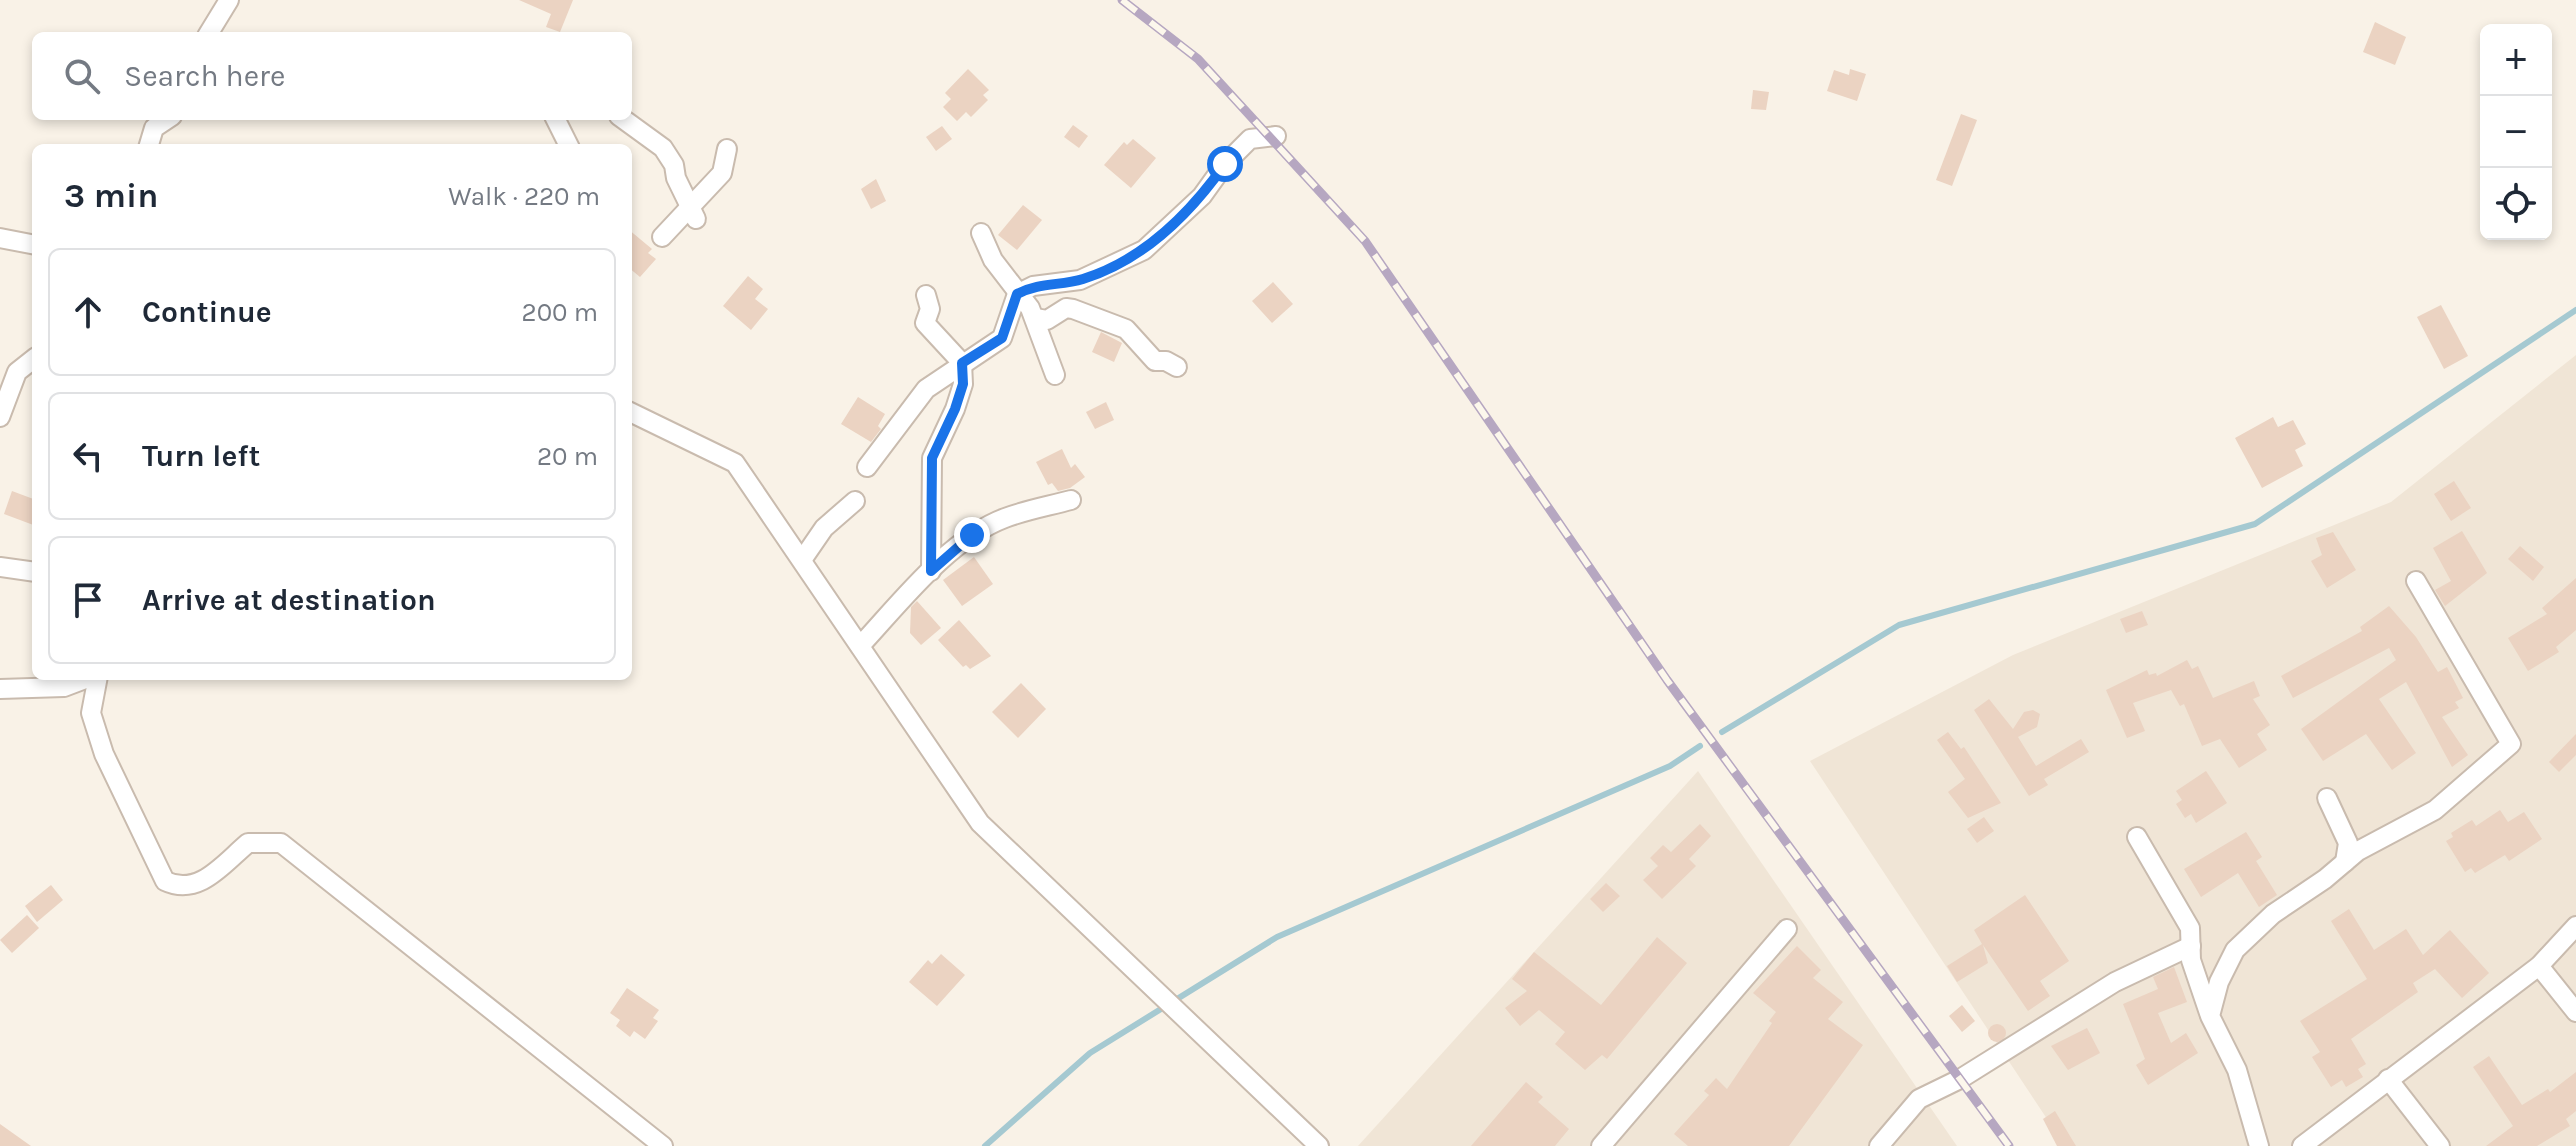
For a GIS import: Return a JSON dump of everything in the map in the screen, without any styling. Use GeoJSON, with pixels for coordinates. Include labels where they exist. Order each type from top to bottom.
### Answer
{"type":"FeatureCollection","features":[{"type":"Feature","properties":{"kind":"street"},"geometry":{"type":"LineString","coordinates":[[209,32],[229,0]]}},
{"type":"Feature","properties":{"kind":"street"},"geometry":{"type":"LineString","coordinates":[[149,144],[154,128],[166,120]]}},
{"type":"Feature","properties":{"kind":"street"},"geometry":{"type":"LineString","coordinates":[[556,120],[568,144]]}},
{"type":"Feature","properties":{"kind":"street"},"geometry":{"type":"LineString","coordinates":[[624,120],[663,148],[693,211]]}},
{"type":"Feature","properties":{"kind":"street"},"geometry":{"type":"LineString","coordinates":[[867,467],[917,398],[962,363],[1002,338],[1017,294],[1033,286],[1080,280],[1144,250],[1195,204],[1225,164],[1250,139],[1276,136]]}},
{"type":"Feature","properties":{"kind":"street"},"geometry":{"type":"LineString","coordinates":[[662,237],[693,211],[722,173],[727,149]]}},
{"type":"Feature","properties":{"kind":"street"},"geometry":{"type":"LineString","coordinates":[[981,233],[993,260],[1035,318],[1055,375]]}},
{"type":"Feature","properties":{"kind":"street"},"geometry":{"type":"LineString","coordinates":[[0,238],[32,244]]}},
{"type":"Feature","properties":{"kind":"street"},"geometry":{"type":"LineString","coordinates":[[926,295],[930,309],[925,323],[962,363],[963,384],[932,458],[931,571]]}},
{"type":"Feature","properties":{"kind":"street"},"geometry":{"type":"LineString","coordinates":[[1035,318],[1047,320],[1066,308],[1073,309],[1126,329],[1155,361],[1166,361],[1177,367]]}},
{"type":"Feature","properties":{"kind":"street"},"geometry":{"type":"LineString","coordinates":[[0,416],[17,372],[32,360]]}},
{"type":"Feature","properties":{"kind":"street"},"geometry":{"type":"LineString","coordinates":[[632,413],[735,463],[748,476],[782,536],[802,560],[980,823],[1319,1146]]}},
{"type":"Feature","properties":{"kind":"street"},"geometry":{"type":"LineString","coordinates":[[860,646],[931,571],[972,535],[1004,518],[1071,500]]}},
{"type":"Feature","properties":{"kind":"street"},"geometry":{"type":"LineString","coordinates":[[802,560],[824,528],[855,501]]}},
{"type":"Feature","properties":{"kind":"street"},"geometry":{"type":"LineString","coordinates":[[0,567],[32,571]]}},
{"type":"Feature","properties":{"kind":"street"},"geometry":{"type":"LineString","coordinates":[[2210,1016],[2219,982],[2235,950],[2283,906],[2345,862],[2435,810],[2511,744],[2416,581]]}},
{"type":"Feature","properties":{"kind":"street"},"geometry":{"type":"LineString","coordinates":[[0,689],[64,687],[84,680]]}},
{"type":"Feature","properties":{"kind":"street"},"geometry":{"type":"LineString","coordinates":[[95,680],[91,713],[104,754],[165,881],[179,887],[198,885],[248,843],[281,843],[663,1146]]}},
{"type":"Feature","properties":{"kind":"street"},"geometry":{"type":"LineString","coordinates":[[2327,798],[2348,843],[2345,862]]}},
{"type":"Feature","properties":{"kind":"street"},"geometry":{"type":"LineString","coordinates":[[2137,837],[2190,928],[2191,960],[2210,1016],[2237,1070],[2259,1146]]}},
{"type":"Feature","properties":{"kind":"street"},"geometry":{"type":"LineString","coordinates":[[2302,1146],[2539,966],[2576,926]]}},
{"type":"Feature","properties":{"kind":"street"},"geometry":{"type":"LineString","coordinates":[[1601,1146],[1787,929]]}},
{"type":"Feature","properties":{"kind":"street"},"geometry":{"type":"LineString","coordinates":[[1879,1146],[1919,1099],[1960,1079],[2115,982],[2191,946]]}},
{"type":"Feature","properties":{"kind":"street"},"geometry":{"type":"LineString","coordinates":[[2539,966],[2576,1012]]}},
{"type":"Feature","properties":{"kind":"street"},"geometry":{"type":"LineString","coordinates":[[2388,1079],[2440,1146]]}},
{"type":"Feature","properties":{"kind":"shaded area"},"geometry":{"type":"Polygon","coordinates":[[[2576,355],[2576,1146],[2065,1146],[1810,761],[2013,655],[2391,502],[2576,355]]]}},
{"type":"Feature","properties":{"kind":"shaded area"},"geometry":{"type":"Polygon","coordinates":[[[1698,771],[1957,1146],[1358,1146],[1698,771]]]}},
{"type":"Feature","properties":{"kind":"building"},"geometry":{"type":"Polygon","coordinates":[[[519,0],[573,0],[560,32],[546,27],[551,14],[519,0]]]}},
{"type":"Feature","properties":{"kind":"building"},"geometry":{"type":"Polygon","coordinates":[[[2375,22],[2406,37],[2395,65],[2363,52],[2375,22]]]}},
{"type":"Feature","properties":{"kind":"building"},"geometry":{"type":"Polygon","coordinates":[[[968,69],[989,90],[983,95],[988,100],[971,117],[966,112],[957,121],[943,107],[951,99],[945,93],[968,69]]]}},
{"type":"Feature","properties":{"kind":"building"},"geometry":{"type":"Polygon","coordinates":[[[1850,69],[1866,74],[1857,101],[1827,91],[1834,70],[1849,75],[1850,69]]]}},
{"type":"Feature","properties":{"kind":"building"},"geometry":{"type":"Polygon","coordinates":[[[1753,90],[1769,92],[1766,110],[1751,109],[1753,90]]]}},
{"type":"Feature","properties":{"kind":"building"},"geometry":{"type":"Polygon","coordinates":[[[1961,114],[1977,120],[1952,186],[1936,180],[1961,114]]]}},
{"type":"Feature","properties":{"kind":"building"},"geometry":{"type":"Polygon","coordinates":[[[1073,125],[1088,136],[1079,148],[1064,137],[1073,125]]]}},
{"type":"Feature","properties":{"kind":"building"},"geometry":{"type":"Polygon","coordinates":[[[942,126],[952,139],[936,151],[926,137],[942,126]]]}},
{"type":"Feature","properties":{"kind":"building"},"geometry":{"type":"Polygon","coordinates":[[[1133,139],[1156,158],[1131,188],[1104,165],[1124,142],[1127,145],[1133,139]]]}},
{"type":"Feature","properties":{"kind":"building"},"geometry":{"type":"Polygon","coordinates":[[[876,179],[886,201],[871,209],[861,189],[876,179]]]}},
{"type":"Feature","properties":{"kind":"building"},"geometry":{"type":"Polygon","coordinates":[[[1023,205],[1042,220],[1017,250],[998,235],[1023,205]]]}},
{"type":"Feature","properties":{"kind":"building"},"geometry":{"type":"Polygon","coordinates":[[[632,232],[652,249],[648,253],[656,259],[640,277],[632,270],[632,232]]]}},
{"type":"Feature","properties":{"kind":"building"},"geometry":{"type":"Polygon","coordinates":[[[748,276],[763,289],[755,299],[768,309],[751,330],[723,306],[748,276]]]}},
{"type":"Feature","properties":{"kind":"building"},"geometry":{"type":"Polygon","coordinates":[[[1273,282],[1293,304],[1272,323],[1252,301],[1273,282]]]}},
{"type":"Feature","properties":{"kind":"building"},"geometry":{"type":"Polygon","coordinates":[[[2441,305],[2468,356],[2444,369],[2417,317],[2441,305]]]}},
{"type":"Feature","properties":{"kind":"building"},"geometry":{"type":"Polygon","coordinates":[[[1101,332],[1122,343],[1114,362],[1092,352],[1101,332]]]}},
{"type":"Feature","properties":{"kind":"building"},"geometry":{"type":"Polygon","coordinates":[[[858,397],[885,414],[878,426],[881,429],[871,442],[841,424],[858,397]]]}},
{"type":"Feature","properties":{"kind":"building"},"geometry":{"type":"Polygon","coordinates":[[[1106,402],[1114,420],[1095,429],[1086,412],[1106,402]]]}},
{"type":"Feature","properties":{"kind":"building"},"geometry":{"type":"Polygon","coordinates":[[[2273,417],[2278,427],[2293,420],[2306,444],[2295,450],[2303,466],[2262,488],[2235,438],[2273,417]]]}},
{"type":"Feature","properties":{"kind":"building"},"geometry":{"type":"Polygon","coordinates":[[[1062,449],[1071,468],[1075,464],[1085,477],[1070,488],[1058,491],[1052,483],[1048,485],[1036,462],[1062,449]]]}},
{"type":"Feature","properties":{"kind":"building"},"geometry":{"type":"Polygon","coordinates":[[[2454,481],[2471,508],[2451,521],[2434,494],[2454,481]]]}},
{"type":"Feature","properties":{"kind":"building"},"geometry":{"type":"Polygon","coordinates":[[[12,491],[32,498],[32,524],[4,514],[12,491]]]}},
{"type":"Feature","properties":{"kind":"building"},"geometry":{"type":"Polygon","coordinates":[[[2462,531],[2487,573],[2445,606],[2435,590],[2451,581],[2433,548],[2462,531]]]}},
{"type":"Feature","properties":{"kind":"building"},"geometry":{"type":"Polygon","coordinates":[[[2333,532],[2356,570],[2327,588],[2311,561],[2322,555],[2316,538],[2333,532]]]}},
{"type":"Feature","properties":{"kind":"building"},"geometry":{"type":"Polygon","coordinates":[[[2520,546],[2544,567],[2533,581],[2508,559],[2520,546]]]}},
{"type":"Feature","properties":{"kind":"building"},"geometry":{"type":"Polygon","coordinates":[[[974,557],[993,584],[962,606],[943,580],[974,557]]]}},
{"type":"Feature","properties":{"kind":"building"},"geometry":{"type":"Polygon","coordinates":[[[2576,578],[2576,630],[2556,647],[2559,652],[2528,671],[2508,638],[2547,614],[2542,608],[2576,578]]]}},
{"type":"Feature","properties":{"kind":"building"},"geometry":{"type":"Polygon","coordinates":[[[917,601],[941,628],[921,645],[910,633],[911,607],[917,601]]]}},
{"type":"Feature","properties":{"kind":"building"},"geometry":{"type":"Polygon","coordinates":[[[2389,606],[2416,637],[2438,672],[2447,667],[2463,698],[2455,702],[2459,708],[2442,717],[2468,755],[2452,767],[2406,682],[2379,699],[2416,753],[2392,770],[2366,734],[2323,761],[2301,729],[2396,660],[2389,648],[2293,698],[2281,676],[2362,631],[2360,627],[2389,606]]]}},
{"type":"Feature","properties":{"kind":"building"},"geometry":{"type":"Polygon","coordinates":[[[2142,611],[2148,625],[2126,633],[2120,619],[2142,611]]]}},
{"type":"Feature","properties":{"kind":"building"},"geometry":{"type":"Polygon","coordinates":[[[959,620],[991,656],[970,669],[966,665],[963,667],[938,640],[959,620]]]}},
{"type":"Feature","properties":{"kind":"building"},"geometry":{"type":"Polygon","coordinates":[[[2187,660],[2192,669],[2198,666],[2213,698],[2254,681],[2260,696],[2253,699],[2270,725],[2257,734],[2267,750],[2239,768],[2220,739],[2202,746],[2184,704],[2180,706],[2171,690],[2133,703],[2145,731],[2127,738],[2106,690],[2147,670],[2149,675],[2156,673],[2157,676],[2187,660]]]}},
{"type":"Feature","properties":{"kind":"building"},"geometry":{"type":"Polygon","coordinates":[[[1021,683],[1046,709],[1018,738],[992,712],[1021,683]]]}},
{"type":"Feature","properties":{"kind":"building"},"geometry":{"type":"Polygon","coordinates":[[[1989,699],[2013,729],[2024,712],[2033,710],[2040,714],[2037,727],[2018,737],[2036,766],[2081,739],[2089,752],[2044,779],[2048,785],[2029,796],[1974,710],[1989,699]]]}},
{"type":"Feature","properties":{"kind":"building"},"geometry":{"type":"Polygon","coordinates":[[[1948,732],[1961,749],[1964,747],[2001,803],[1968,818],[1948,792],[1965,779],[1937,740],[1948,732]]]}},
{"type":"Feature","properties":{"kind":"building"},"geometry":{"type":"Polygon","coordinates":[[[2576,734],[2576,755],[2559,772],[2549,762],[2576,734]]]}},
{"type":"Feature","properties":{"kind":"building"},"geometry":{"type":"Polygon","coordinates":[[[2206,771],[2227,803],[2196,823],[2191,814],[2185,818],[2176,804],[2182,800],[2176,791],[2206,771]]]}},
{"type":"Feature","properties":{"kind":"building"},"geometry":{"type":"Polygon","coordinates":[[[2500,810],[2508,822],[2524,812],[2542,839],[2509,861],[2505,855],[2475,873],[2471,868],[2465,872],[2446,841],[2453,837],[2451,833],[2472,820],[2476,826],[2500,810]]]}},
{"type":"Feature","properties":{"kind":"building"},"geometry":{"type":"Polygon","coordinates":[[[1984,817],[1994,831],[1977,843],[1967,829],[1984,817]]]}},
{"type":"Feature","properties":{"kind":"building"},"geometry":{"type":"Polygon","coordinates":[[[1700,824],[1711,836],[1689,859],[1696,866],[1662,899],[1643,880],[1658,866],[1650,858],[1663,845],[1671,852],[1700,824]]]}},
{"type":"Feature","properties":{"kind":"building"},"geometry":{"type":"Polygon","coordinates":[[[2246,832],[2262,857],[2256,861],[2277,895],[2259,907],[2238,873],[2201,897],[2184,869],[2246,832]]]}},
{"type":"Feature","properties":{"kind":"building"},"geometry":{"type":"Polygon","coordinates":[[[1606,883],[1620,896],[1603,912],[1590,899],[1606,883]]]}},
{"type":"Feature","properties":{"kind":"building"},"geometry":{"type":"Polygon","coordinates":[[[51,885],[63,900],[37,922],[25,906],[51,885]]]}},
{"type":"Feature","properties":{"kind":"building"},"geometry":{"type":"Polygon","coordinates":[[[2025,895],[2069,961],[2040,981],[2050,996],[2028,1011],[1983,945],[1988,963],[1957,982],[1947,966],[1982,944],[1974,930],[2025,895]]]}},
{"type":"Feature","properties":{"kind":"building"},"geometry":{"type":"Polygon","coordinates":[[[2349,909],[2374,950],[2406,929],[2423,955],[2450,930],[2489,973],[2462,998],[2435,969],[2413,983],[2418,992],[2351,1039],[2366,1064],[2358,1069],[2363,1077],[2346,1087],[2342,1080],[2331,1087],[2312,1057],[2320,1052],[2300,1021],[2367,979],[2331,921],[2349,909]]]}},
{"type":"Feature","properties":{"kind":"building"},"geometry":{"type":"Polygon","coordinates":[[[27,915],[39,928],[12,953],[0,940],[27,915]]]}},
{"type":"Feature","properties":{"kind":"building"},"geometry":{"type":"Polygon","coordinates":[[[1657,937],[1687,963],[1607,1059],[1602,1055],[1585,1070],[1555,1044],[1565,1032],[1539,1010],[1520,1026],[1505,1008],[1527,991],[1512,979],[1534,952],[1601,1005],[1657,937]]]}},
{"type":"Feature","properties":{"kind":"building"},"geometry":{"type":"Polygon","coordinates":[[[1797,946],[1821,970],[1813,978],[1843,1002],[1828,1019],[1863,1045],[1789,1146],[1688,1146],[1674,1134],[1709,1095],[1704,1091],[1716,1078],[1727,1089],[1772,1023],[1769,1021],[1776,1012],[1753,993],[1797,946]]]}},
{"type":"Feature","properties":{"kind":"building"},"geometry":{"type":"Polygon","coordinates":[[[941,954],[965,975],[937,1006],[909,982],[928,960],[932,964],[941,954]]]}},
{"type":"Feature","properties":{"kind":"building"},"geometry":{"type":"Polygon","coordinates":[[[2174,967],[2187,1002],[2158,1013],[2171,1043],[2186,1033],[2198,1053],[2148,1085],[2136,1065],[2145,1059],[2123,1004],[2158,989],[2153,977],[2174,967]]]}},
{"type":"Feature","properties":{"kind":"building"},"geometry":{"type":"Polygon","coordinates":[[[627,988],[659,1010],[653,1018],[658,1021],[645,1039],[634,1031],[630,1037],[616,1026],[620,1020],[610,1013],[627,988]]]}},
{"type":"Feature","properties":{"kind":"building"},"geometry":{"type":"Polygon","coordinates":[[[1962,1005],[1975,1021],[1962,1032],[1949,1016],[1962,1005]]]}},
{"type":"Feature","properties":{"kind":"building"},"geometry":{"type":"Polygon","coordinates":[[[1997,1024],[2006,1033],[1997,1042],[1988,1033],[1997,1024]]]}},
{"type":"Feature","properties":{"kind":"building"},"geometry":{"type":"Polygon","coordinates":[[[2087,1028],[2100,1053],[2068,1070],[2051,1046],[2087,1028]]]}},
{"type":"Feature","properties":{"kind":"building"},"geometry":{"type":"Polygon","coordinates":[[[2489,1056],[2522,1105],[2548,1089],[2550,1092],[2576,1072],[2576,1111],[2566,1119],[2570,1126],[2537,1146],[2486,1146],[2513,1126],[2473,1067],[2489,1056]]]}},
{"type":"Feature","properties":{"kind":"building"},"geometry":{"type":"Polygon","coordinates":[[[1526,1082],[1543,1097],[1538,1102],[1569,1129],[1555,1146],[1471,1146],[1526,1082]]]}},
{"type":"Feature","properties":{"kind":"building"},"geometry":{"type":"Polygon","coordinates":[[[2055,1111],[2076,1146],[2057,1146],[2043,1119],[2055,1111]]]}},
{"type":"Feature","properties":{"kind":"building"},"geometry":{"type":"Polygon","coordinates":[[[0,1124],[31,1146],[0,1146],[0,1124]]]}},
{"type":"Feature","properties":{"kind":"waterway"},"geometry":{"type":"LineString","coordinates":[[1722,732],[1899,625],[2255,524],[2576,310]]}},
{"type":"Feature","properties":{"kind":"waterway"},"geometry":{"type":"LineString","coordinates":[[985,1146],[1090,1053],[1277,937],[1670,766],[1700,746]]}},
{"type":"Feature","properties":{"kind":"railway"},"geometry":{"type":"LineString","coordinates":[[1122,0],[1198,59],[1365,241],[1667,680],[2009,1146]]}},
{"type":"Feature","properties":{"kind":"route"},"geometry":{"type":"LineString","coordinates":[[972,535],[931,571],[932,458],[963,384],[962,363],[1002,338],[1012,318],[1017,294],[1054,281],[1080,280],[1144,250],[1202,196],[1225,164]]}}]}
